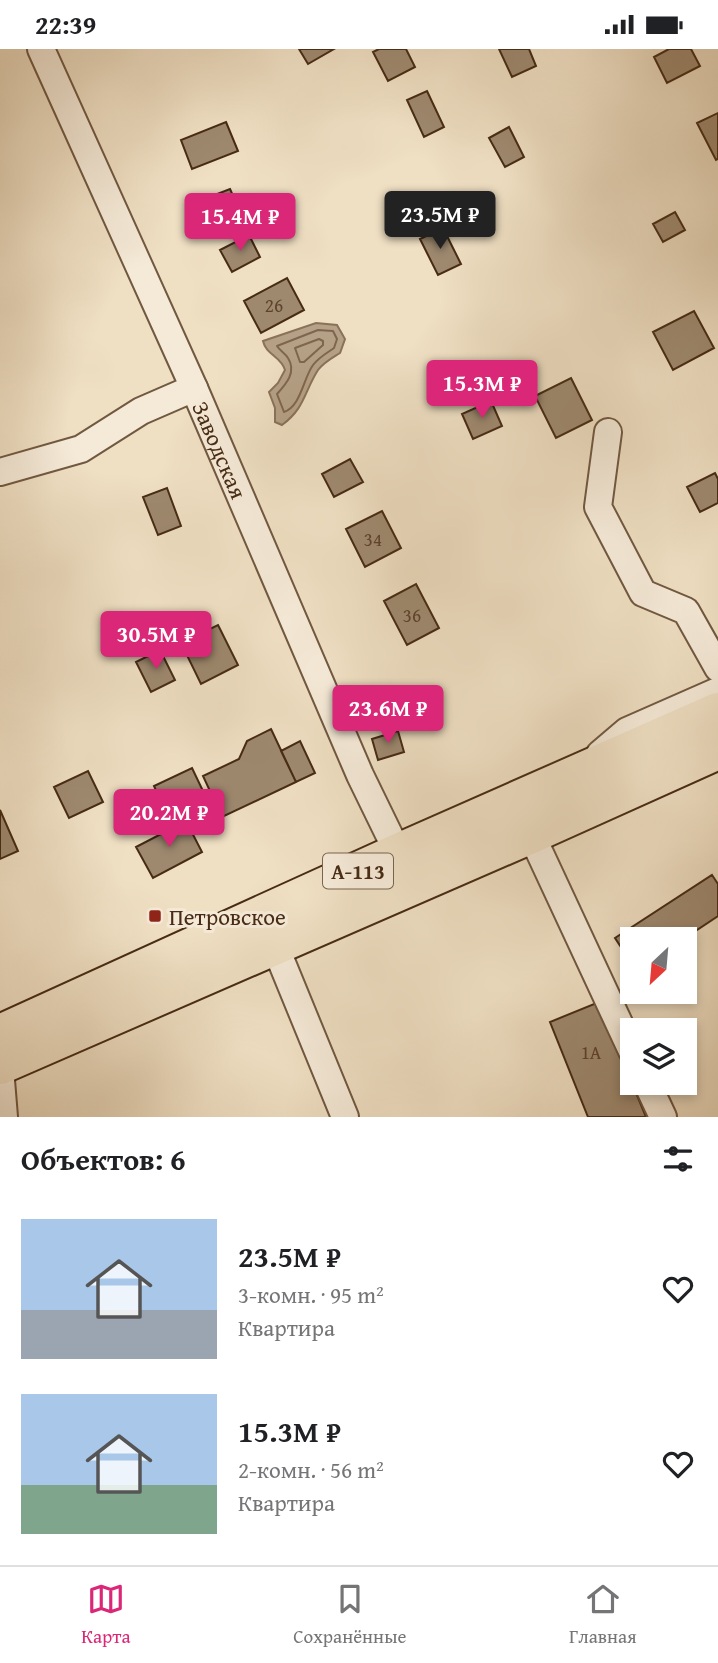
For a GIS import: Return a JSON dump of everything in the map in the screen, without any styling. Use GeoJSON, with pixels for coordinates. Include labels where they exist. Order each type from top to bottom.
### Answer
{"type":"FeatureCollection","features":[{"type":"Feature","properties":{"kind":"highway","name":"А-113"},"geometry":{"type":"LineString","coordinates":[[0,1034],[398,853],[718,712]]}},
{"type":"Feature","properties":{"kind":"highway","name":"А-113"},"geometry":{"type":"LineString","coordinates":[[0,1067],[718,750]]}},
{"type":"Feature","properties":{"kind":"street","name":"Заводская"},"geometry":{"type":"LineString","coordinates":[[41,49],[194,388],[360,775],[398,853]]}},
{"type":"Feature","properties":{"kind":"street"},"geometry":{"type":"LineString","coordinates":[[0,472],[81,449],[141,411],[194,388]]}},
{"type":"Feature","properties":{"kind":"street"},"geometry":{"type":"LineString","coordinates":[[608,432],[598,507],[643,593],[686,611],[718,668]]}},
{"type":"Feature","properties":{"kind":"street"},"geometry":{"type":"LineString","coordinates":[[574,776],[627,731],[718,691]]}},
{"type":"Feature","properties":{"kind":"street"},"geometry":{"type":"LineString","coordinates":[[671,771],[718,769]]}},
{"type":"Feature","properties":{"kind":"street"},"geometry":{"type":"LineString","coordinates":[[531,834],[620,1025]]}},
{"type":"Feature","properties":{"kind":"street"},"geometry":{"type":"LineString","coordinates":[[275,946],[345,1117]]}},
{"type":"Feature","properties":{"kind":"street"},"geometry":{"type":"LineString","coordinates":[[0,1067],[4,1117]]}},
{"type":"Feature","properties":{"kind":"street"},"geometry":{"type":"LineString","coordinates":[[653,1095],[663,1117]]}},
{"type":"Feature","properties":{"kind":"water"},"geometry":{"type":"Polygon","coordinates":[[[316,323],[337,325],[345,339],[340,353],[318,370],[300,406],[282,425],[275,422],[275,408],[269,392],[285,370],[263,341],[316,323]]]}},
{"type":"Feature","properties":{"kind":"building"},"geometry":{"type":"Polygon","coordinates":[[[299,49],[334,49],[308,64],[299,49]]]}},
{"type":"Feature","properties":{"kind":"building"},"geometry":{"type":"Polygon","coordinates":[[[379,49],[406,49],[415,67],[388,81],[373,52],[379,49]]]}},
{"type":"Feature","properties":{"kind":"building"},"geometry":{"type":"Polygon","coordinates":[[[499,49],[529,49],[536,66],[512,77],[499,49]]]}},
{"type":"Feature","properties":{"kind":"building"},"geometry":{"type":"Polygon","coordinates":[[[669,49],[691,49],[700,66],[667,83],[654,57],[669,49]]]}},
{"type":"Feature","properties":{"kind":"building"},"geometry":{"type":"Polygon","coordinates":[[[427,91],[444,127],[424,137],[407,100],[427,91]]]}},
{"type":"Feature","properties":{"kind":"building"},"geometry":{"type":"Polygon","coordinates":[[[718,113],[718,159],[716,160],[697,123],[718,113]]]}},
{"type":"Feature","properties":{"kind":"building"},"geometry":{"type":"Polygon","coordinates":[[[226,122],[238,151],[192,169],[181,140],[226,122]]]}},
{"type":"Feature","properties":{"kind":"building"},"geometry":{"type":"Polygon","coordinates":[[[509,127],[524,157],[505,167],[489,138],[509,127]]]}},
{"type":"Feature","properties":{"kind":"building"},"geometry":{"type":"Polygon","coordinates":[[[230,189],[241,214],[214,225],[204,199],[230,189]]]}},
{"type":"Feature","properties":{"kind":"building"},"geometry":{"type":"Polygon","coordinates":[[[675,212],[685,230],[663,242],[653,224],[675,212]]]}},
{"type":"Feature","properties":{"kind":"building"},"geometry":{"type":"Polygon","coordinates":[[[443,228],[461,264],[438,275],[420,239],[443,228]]]}},
{"type":"Feature","properties":{"kind":"building"},"geometry":{"type":"Polygon","coordinates":[[[249,235],[260,257],[232,272],[220,250],[249,235]]]}},
{"type":"Feature","properties":{"kind":"building"},"geometry":{"type":"Polygon","coordinates":[[[287,278],[304,310],[261,333],[244,301],[287,278]]]}},
{"type":"Feature","properties":{"kind":"building"},"geometry":{"type":"Polygon","coordinates":[[[694,311],[714,348],[673,370],[653,332],[694,311]]]}},
{"type":"Feature","properties":{"kind":"building"},"geometry":{"type":"Polygon","coordinates":[[[571,378],[592,420],[556,438],[535,396],[571,378]]]}},
{"type":"Feature","properties":{"kind":"building"},"geometry":{"type":"Polygon","coordinates":[[[491,401],[502,426],[473,439],[462,414],[491,401]]]}},
{"type":"Feature","properties":{"kind":"building"},"geometry":{"type":"Polygon","coordinates":[[[350,459],[363,482],[334,497],[322,474],[350,459]]]}},
{"type":"Feature","properties":{"kind":"building"},"geometry":{"type":"Polygon","coordinates":[[[715,473],[718,479],[718,503],[700,512],[687,487],[715,473]]]}},
{"type":"Feature","properties":{"kind":"building"},"geometry":{"type":"Polygon","coordinates":[[[167,488],[181,526],[158,535],[143,497],[167,488]]]}},
{"type":"Feature","properties":{"kind":"building"},"geometry":{"type":"Polygon","coordinates":[[[382,511],[401,548],[365,567],[346,529],[382,511]]]}},
{"type":"Feature","properties":{"kind":"building"},"geometry":{"type":"Polygon","coordinates":[[[416,584],[439,628],[407,645],[384,601],[416,584]]]}},
{"type":"Feature","properties":{"kind":"building"},"geometry":{"type":"Polygon","coordinates":[[[218,625],[238,665],[201,684],[181,643],[218,625]]]}},
{"type":"Feature","properties":{"kind":"building"},"geometry":{"type":"Polygon","coordinates":[[[160,650],[175,680],[151,692],[136,662],[160,650]]]}},
{"type":"Feature","properties":{"kind":"building"},"geometry":{"type":"Polygon","coordinates":[[[271,729],[296,782],[222,817],[203,776],[239,759],[247,741],[271,729]]]}},
{"type":"Feature","properties":{"kind":"building"},"geometry":{"type":"Polygon","coordinates":[[[398,731],[404,752],[378,760],[372,739],[398,731]]]}},
{"type":"Feature","properties":{"kind":"building"},"geometry":{"type":"Polygon","coordinates":[[[300,741],[315,773],[296,782],[281,751],[300,741]]]}},
{"type":"Feature","properties":{"kind":"building"},"geometry":{"type":"Polygon","coordinates":[[[192,768],[203,791],[165,810],[154,786],[192,768]]]}},
{"type":"Feature","properties":{"kind":"building"},"geometry":{"type":"Polygon","coordinates":[[[88,771],[103,802],[69,818],[54,787],[88,771]]]}},
{"type":"Feature","properties":{"kind":"building"},"geometry":{"type":"Polygon","coordinates":[[[0,810],[18,851],[0,859],[0,810]]]}},
{"type":"Feature","properties":{"kind":"building"},"geometry":{"type":"Polygon","coordinates":[[[186,821],[202,852],[153,878],[136,847],[186,821]]]}},
{"type":"Feature","properties":{"kind":"building"},"geometry":{"type":"Polygon","coordinates":[[[712,875],[718,884],[718,916],[697,930],[697,927],[632,927],[712,875]]]}},
{"type":"Feature","properties":{"kind":"building"},"geometry":{"type":"Polygon","coordinates":[[[599,1002],[620,1053],[620,1095],[637,1095],[646,1117],[588,1117],[550,1022],[599,1002]]]}},
{"type":"Feature","properties":{"kind":"place","name":"Петровское"},"geometry":{"type":"Point","coordinates":[155,916]}}]}
